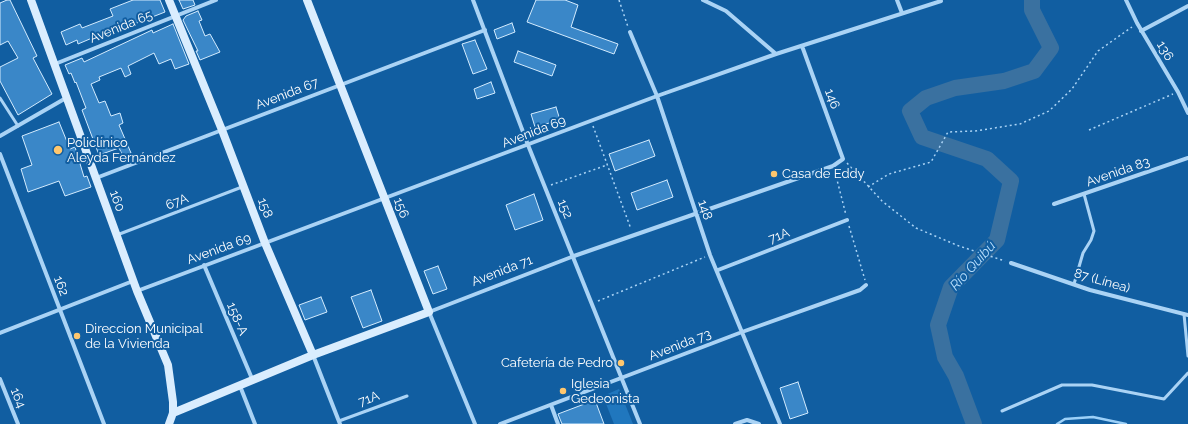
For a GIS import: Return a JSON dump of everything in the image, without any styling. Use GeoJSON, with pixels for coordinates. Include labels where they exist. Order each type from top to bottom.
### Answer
{"type":"FeatureCollection","features":[{"type":"Feature","properties":{"kind":"main road","name":"160"},"geometry":{"type":"LineString","coordinates":[[31,0],[137,291],[168,365],[173,412]]}},
{"type":"Feature","properties":{"kind":"main road","name":"158"},"geometry":{"type":"LineString","coordinates":[[169,0],[222,130],[265,243],[313,355]]}},
{"type":"Feature","properties":{"kind":"main road","name":"156"},"geometry":{"type":"LineString","coordinates":[[307,0],[429,312]]}},
{"type":"Feature","properties":{"kind":"main road","name":"Avenida 71"},"geometry":{"type":"LineString","coordinates":[[173,412],[313,355],[429,312]]}},
{"type":"Feature","properties":{"kind":"main road"},"geometry":{"type":"LineString","coordinates":[[169,424],[173,412]]}},
{"type":"Feature","properties":{"kind":"street","name":"Avenida 65"},"geometry":{"type":"LineString","coordinates":[[55,64],[216,0]]}},
{"type":"Feature","properties":{"kind":"street","name":"152"},"geometry":{"type":"LineString","coordinates":[[473,0],[528,145],[574,256],[640,424]]}},
{"type":"Feature","properties":{"kind":"street"},"geometry":{"type":"LineString","coordinates":[[703,0],[726,11],[776,54]]}},
{"type":"Feature","properties":{"kind":"street"},"geometry":{"type":"LineString","coordinates":[[897,0],[902,13]]}},
{"type":"Feature","properties":{"kind":"street","name":"136"},"geometry":{"type":"LineString","coordinates":[[1126,0],[1137,24],[1178,92],[1188,112]]}},
{"type":"Feature","properties":{"kind":"street","name":"Avenida 69"},"geometry":{"type":"LineString","coordinates":[[137,291],[656,96],[776,54],[941,1]]}},
{"type":"Feature","properties":{"kind":"street"},"geometry":{"type":"LineString","coordinates":[[1141,31],[1188,6]]}},
{"type":"Feature","properties":{"kind":"street","name":"Avenida 67"},"geometry":{"type":"LineString","coordinates":[[96,178],[485,30]]}},
{"type":"Feature","properties":{"kind":"street","name":"148"},"geometry":{"type":"LineString","coordinates":[[630,32],[656,96],[710,254],[718,270],[780,424]]}},
{"type":"Feature","properties":{"kind":"street","name":"146"},"geometry":{"type":"LineString","coordinates":[[802,46],[843,159]]}},
{"type":"Feature","properties":{"kind":"street"},"geometry":{"type":"LineString","coordinates":[[0,136],[66,98]]}},
{"type":"Feature","properties":{"kind":"street","name":"162"},"geometry":{"type":"LineString","coordinates":[[0,154],[104,424]]}},
{"type":"Feature","properties":{"kind":"street","name":"Avenida 83"},"geometry":{"type":"LineString","coordinates":[[1054,204],[1188,158]]}},
{"type":"Feature","properties":{"kind":"street","name":"Avenida 71"},"geometry":{"type":"LineString","coordinates":[[429,312],[574,256],[833,166],[843,159]]}},
{"type":"Feature","properties":{"kind":"street","name":"71A"},"geometry":{"type":"LineString","coordinates":[[718,270],[847,220]]}},
{"type":"Feature","properties":{"kind":"street","name":"87 (Línea)"},"geometry":{"type":"LineString","coordinates":[[1011,263],[1074,284],[1186,315]]}},
{"type":"Feature","properties":{"kind":"street","name":"158-A"},"geometry":{"type":"LineString","coordinates":[[204,265],[252,381]]}},
{"type":"Feature","properties":{"kind":"street"},"geometry":{"type":"LineString","coordinates":[[0,333],[134,281]]}},
{"type":"Feature","properties":{"kind":"street","name":"Avenida 73"},"geometry":{"type":"LineString","coordinates":[[500,424],[742,332],[860,290],[866,286]]}},
{"type":"Feature","properties":{"kind":"street","name":"156"},"geometry":{"type":"LineString","coordinates":[[429,312],[475,424]]}},
{"type":"Feature","properties":{"kind":"street","name":"158"},"geometry":{"type":"LineString","coordinates":[[313,355],[339,422]]}},
{"type":"Feature","properties":{"kind":"street","name":"164"},"geometry":{"type":"LineString","coordinates":[[0,379],[18,424]]}},
{"type":"Feature","properties":{"kind":"street"},"geometry":{"type":"LineString","coordinates":[[240,386],[255,424]]}},
{"type":"Feature","properties":{"kind":"street"},"geometry":{"type":"LineString","coordinates":[[551,405],[558,424]]}},
{"type":"Feature","properties":{"kind":"street"},"geometry":{"type":"LineString","coordinates":[[735,424],[747,420],[760,424]]}},
{"type":"Feature","properties":{"kind":"lane"},"geometry":{"type":"LineString","coordinates":[[0,98],[18,126]]}},
{"type":"Feature","properties":{"kind":"lane","name":"67A"},"geometry":{"type":"LineString","coordinates":[[117,235],[244,186]]}},
{"type":"Feature","properties":{"kind":"lane"},"geometry":{"type":"LineString","coordinates":[[1074,284],[1083,253],[1091,240],[1094,231],[1084,194]]}},
{"type":"Feature","properties":{"kind":"lane"},"geometry":{"type":"LineString","coordinates":[[1186,315],[1188,356]]}},
{"type":"Feature","properties":{"kind":"lane"},"geometry":{"type":"LineString","coordinates":[[1002,411],[1062,385],[1092,385],[1164,399],[1188,373]]}},
{"type":"Feature","properties":{"kind":"lane","name":"71A"},"geometry":{"type":"LineString","coordinates":[[339,422],[407,396]]}},
{"type":"Feature","properties":{"kind":"path"},"geometry":{"type":"LineString","coordinates":[[619,0],[630,32]]}},
{"type":"Feature","properties":{"kind":"path"},"geometry":{"type":"LineString","coordinates":[[868,187],[889,174],[931,162],[948,132],[975,131],[1020,124],[1049,111],[1072,90],[1098,52],[1137,24]]}},
{"type":"Feature","properties":{"kind":"path"},"geometry":{"type":"LineString","coordinates":[[1089,130],[1178,92]]}},
{"type":"Feature","properties":{"kind":"path"},"geometry":{"type":"LineString","coordinates":[[591,121],[633,235]]}},
{"type":"Feature","properties":{"kind":"path"},"geometry":{"type":"LineString","coordinates":[[843,159],[882,201],[916,228],[959,246],[1011,263]]}},
{"type":"Feature","properties":{"kind":"path"},"geometry":{"type":"LineString","coordinates":[[545,187],[607,165]]}},
{"type":"Feature","properties":{"kind":"path"},"geometry":{"type":"LineString","coordinates":[[592,304],[710,254]]}},
{"type":"Feature","properties":{"kind":"shaded area"},"geometry":{"type":"Polygon","coordinates":[[[619,389],[633,424],[614,424],[603,396],[619,389]]]}},
{"type":"Feature","properties":{"kind":"building"},"geometry":{"type":"Polygon","coordinates":[[[10,0],[37,56],[33,58],[52,94],[18,115],[0,81],[0,67],[18,58],[8,41],[0,45],[0,3],[10,0]]]}},
{"type":"Feature","properties":{"kind":"building"},"geometry":{"type":"Polygon","coordinates":[[[133,0],[160,0],[165,12],[119,30],[118,27],[78,44],[77,40],[66,45],[61,32],[80,24],[82,28],[113,16],[110,9],[133,0]]]}},
{"type":"Feature","properties":{"kind":"building"},"geometry":{"type":"Polygon","coordinates":[[[179,0],[193,0],[195,5],[183,9],[179,0]]]}},
{"type":"Feature","properties":{"kind":"building"},"geometry":{"type":"Polygon","coordinates":[[[536,0],[565,0],[578,5],[571,27],[618,44],[614,54],[527,22],[536,0]]]}},
{"type":"Feature","properties":{"kind":"building"},"geometry":{"type":"Polygon","coordinates":[[[198,11],[202,20],[199,21],[205,36],[210,34],[220,52],[200,60],[196,51],[198,51],[183,20],[186,16],[198,11]]]}},
{"type":"Feature","properties":{"kind":"building"},"geometry":{"type":"Polygon","coordinates":[[[512,23],[515,32],[497,39],[494,30],[512,23]]]}},
{"type":"Feature","properties":{"kind":"building"},"geometry":{"type":"Polygon","coordinates":[[[173,24],[189,64],[175,69],[171,59],[159,64],[154,53],[128,66],[131,74],[125,77],[121,68],[99,77],[100,80],[91,84],[99,103],[105,101],[111,116],[120,113],[123,123],[119,125],[131,153],[123,156],[119,148],[99,155],[82,110],[86,108],[76,82],[75,83],[71,73],[69,74],[65,65],[82,58],[84,62],[152,30],[153,33],[173,24]]]}},
{"type":"Feature","properties":{"kind":"building"},"geometry":{"type":"Polygon","coordinates":[[[475,40],[487,69],[473,74],[462,44],[475,40]]]}},
{"type":"Feature","properties":{"kind":"building"},"geometry":{"type":"Polygon","coordinates":[[[518,51],[556,65],[552,76],[514,62],[518,51]]]}},
{"type":"Feature","properties":{"kind":"building"},"geometry":{"type":"Polygon","coordinates":[[[491,82],[495,93],[477,99],[474,89],[491,82]]]}},
{"type":"Feature","properties":{"kind":"building"},"geometry":{"type":"Polygon","coordinates":[[[556,107],[560,120],[535,127],[531,114],[556,107]]]}},
{"type":"Feature","properties":{"kind":"building"},"geometry":{"type":"Polygon","coordinates":[[[59,122],[70,149],[75,147],[84,177],[87,176],[91,187],[65,196],[59,181],[28,192],[21,169],[32,165],[22,136],[59,122]]]}},
{"type":"Feature","properties":{"kind":"building"},"geometry":{"type":"Polygon","coordinates":[[[649,140],[655,156],[615,171],[609,154],[649,140]]]}},
{"type":"Feature","properties":{"kind":"building"},"geometry":{"type":"Polygon","coordinates":[[[667,180],[673,197],[637,210],[631,193],[667,180]]]}},
{"type":"Feature","properties":{"kind":"building"},"geometry":{"type":"Polygon","coordinates":[[[534,194],[543,220],[515,230],[506,205],[534,194]]]}},
{"type":"Feature","properties":{"kind":"building"},"geometry":{"type":"Polygon","coordinates":[[[438,266],[447,289],[433,294],[424,271],[438,266]]]}},
{"type":"Feature","properties":{"kind":"building"},"geometry":{"type":"Polygon","coordinates":[[[371,290],[382,321],[363,328],[351,297],[371,290]]]}},
{"type":"Feature","properties":{"kind":"building"},"geometry":{"type":"Polygon","coordinates":[[[321,297],[327,312],[305,320],[299,305],[321,297]]]}},
{"type":"Feature","properties":{"kind":"building"},"geometry":{"type":"Polygon","coordinates":[[[798,382],[808,413],[790,419],[780,388],[798,382]]]}},
{"type":"Feature","properties":{"kind":"building"},"geometry":{"type":"Polygon","coordinates":[[[595,400],[604,424],[562,424],[558,414],[595,400]]]}},
{"type":"Feature","properties":{"kind":"waterway","name":"Río Quibú"},"geometry":{"type":"LineString","coordinates":[[974,424],[956,376],[945,357],[938,325],[951,287],[997,240],[1011,181],[987,159],[922,137],[910,111],[926,98],[955,88],[1004,81],[1034,71],[1051,48],[1032,10],[1032,0]]}},
{"type":"Feature","properties":{"kind":"waterway"},"geometry":{"type":"LineString","coordinates":[[1057,424],[1065,419],[1093,417],[1126,424]]}},
{"type":"Feature","properties":{"kind":"place","name":"Policlínico Aleyda Fernández"},"geometry":{"type":"Point","coordinates":[58,150]}},
{"type":"Feature","properties":{"kind":"place","name":"Casa de Eddy"},"geometry":{"type":"Point","coordinates":[774,174]}},
{"type":"Feature","properties":{"kind":"place","name":"Direccion Municipal de la Vivienda"},"geometry":{"type":"Point","coordinates":[77,336]}},
{"type":"Feature","properties":{"kind":"place","name":"Cafetería de Pedro"},"geometry":{"type":"Point","coordinates":[621,363]}},
{"type":"Feature","properties":{"kind":"place","name":"Iglesia Gedeonista"},"geometry":{"type":"Point","coordinates":[563,391]}}]}
